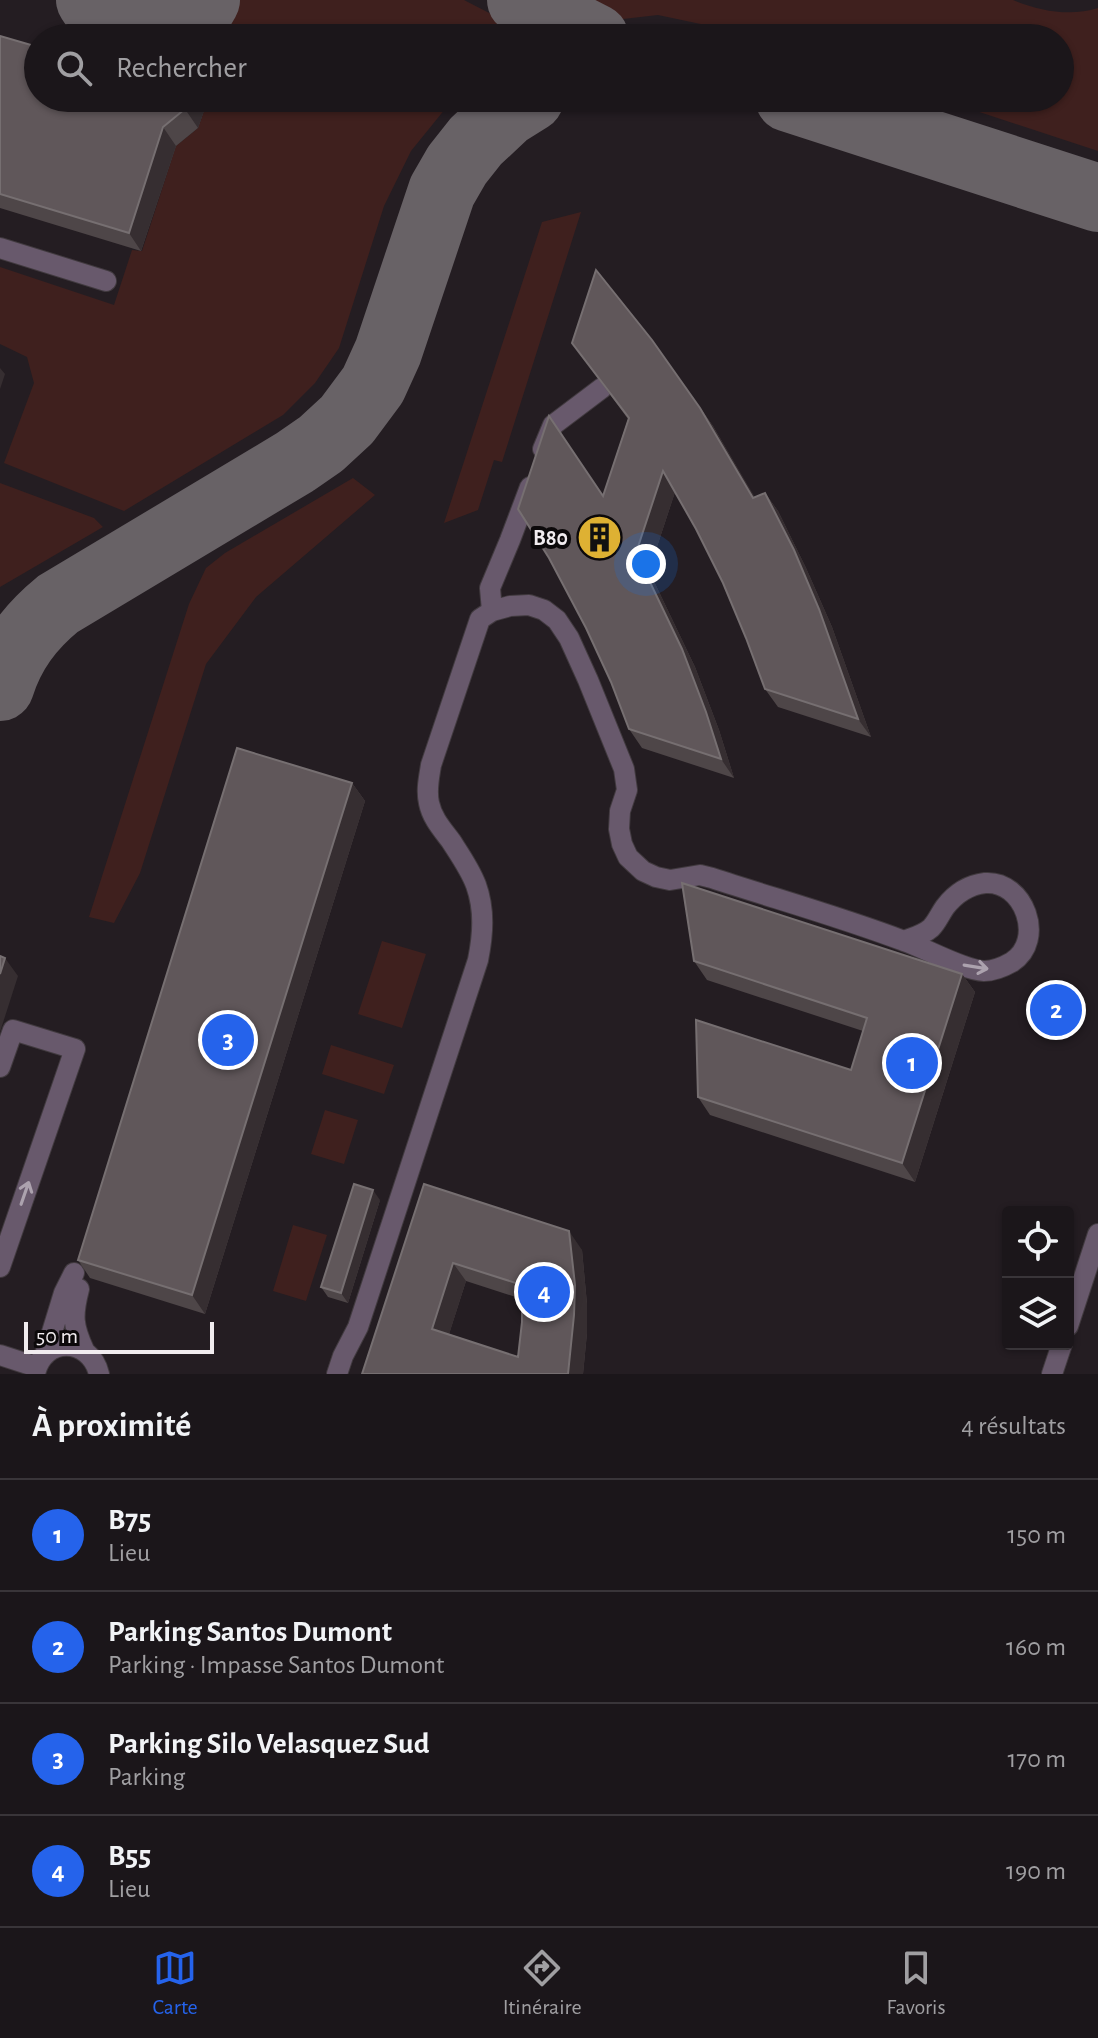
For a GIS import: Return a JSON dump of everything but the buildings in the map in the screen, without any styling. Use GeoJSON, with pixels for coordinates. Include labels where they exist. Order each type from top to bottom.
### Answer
{"type":"FeatureCollection","features":[{"type":"Feature","properties":{"kind":"street"},"geometry":{"type":"LineString","coordinates":[[0,248],[106,281]]}},
{"type":"Feature","properties":{"kind":"street"},"geometry":{"type":"LineString","coordinates":[[492,611],[490,588],[553,425],[602,388]]}},
{"type":"Feature","properties":{"kind":"street"},"geometry":{"type":"LineString","coordinates":[[337,1374],[358,1327],[478,960],[482,911],[476,886],[465,864],[437,824],[429,805],[427,787],[431,765],[480,619],[492,611],[529,605],[544,610],[557,620],[569,638],[624,769],[627,790],[620,811],[619,829],[628,857],[643,871],[670,880],[700,875],[712,878],[904,941],[983,971],[1000,968],[1015,960],[1026,947],[1031,929],[1026,911],[1016,896],[1004,887],[988,883],[957,893],[934,925],[904,941]]}},
{"type":"Feature","properties":{"kind":"street"},"geometry":{"type":"LineString","coordinates":[[0,1067],[13,1030],[75,1049],[0,1267]]}},
{"type":"Feature","properties":{"kind":"street"},"geometry":{"type":"LineString","coordinates":[[1074,1308],[1098,1234]]}},
{"type":"Feature","properties":{"kind":"street"},"geometry":{"type":"LineString","coordinates":[[39,1365],[64,1293],[80,1274],[73,1312],[75,1330],[84,1350],[102,1373]]}},
{"type":"Feature","properties":{"kind":"street"},"geometry":{"type":"LineString","coordinates":[[39,1365],[53,1349],[74,1346],[84,1350]]}},
{"type":"Feature","properties":{"kind":"street"},"geometry":{"type":"LineString","coordinates":[[1052,1374],[1060,1350]]}},
{"type":"Feature","properties":{"kind":"street"},"geometry":{"type":"LineString","coordinates":[[0,1355],[39,1365]]}},
{"type":"Feature","properties":{"kind":"shaded area"},"geometry":{"type":"Polygon","coordinates":[[[232,0],[464,0],[510,24],[224,24],[232,0]]]}},
{"type":"Feature","properties":{"kind":"shaded area"},"geometry":{"type":"Polygon","coordinates":[[[573,0],[1013,0],[1055,12],[1098,8],[1098,151],[980,112],[1074,112],[1074,24],[701,24],[658,15],[614,20],[573,0]]]}},
{"type":"Feature","properties":{"kind":"shaded area"},"geometry":{"type":"Polygon","coordinates":[[[204,112],[443,112],[411,151],[384,206],[339,348],[315,383],[283,415],[124,511],[4,463],[34,383],[27,357],[0,344],[0,267],[114,305],[132,250],[142,251],[176,146],[198,128],[204,112]]]}},
{"type":"Feature","properties":{"kind":"shaded area"},"geometry":{"type":"Polygon","coordinates":[[[581,212],[502,462],[494,460],[478,510],[444,523],[542,222],[581,212]]]}},
{"type":"Feature","properties":{"kind":"shaded area"},"geometry":{"type":"Polygon","coordinates":[[[353,478],[375,495],[256,597],[206,664],[140,873],[114,923],[89,917],[189,604],[206,568],[225,553],[353,478]]]}},
{"type":"Feature","properties":{"kind":"shaded area"},"geometry":{"type":"Polygon","coordinates":[[[0,483],[94,518],[103,527],[0,587],[0,483]]]}},
{"type":"Feature","properties":{"kind":"shaded area"},"geometry":{"type":"Polygon","coordinates":[[[382,941],[426,954],[402,1028],[358,1014],[382,941]]]}},
{"type":"Feature","properties":{"kind":"shaded area"},"geometry":{"type":"Polygon","coordinates":[[[331,1045],[394,1065],[384,1094],[322,1074],[331,1045]]]}},
{"type":"Feature","properties":{"kind":"shaded area"},"geometry":{"type":"Polygon","coordinates":[[[325,1110],[358,1120],[344,1164],[311,1154],[325,1110]]]}},
{"type":"Feature","properties":{"kind":"shaded area"},"geometry":{"type":"Polygon","coordinates":[[[293,1225],[327,1235],[306,1301],[273,1291],[293,1225]]]}},
{"type":"Feature","properties":{"kind":"taxiway"},"geometry":{"type":"LineString","coordinates":[[90,0],[96,9],[141,24]]}},
{"type":"Feature","properties":{"kind":"taxiway"},"geometry":{"type":"LineString","coordinates":[[182,24],[196,17],[206,0]]}},
{"type":"Feature","properties":{"kind":"taxiway"},"geometry":{"type":"LineString","coordinates":[[521,0],[568,24]]}},
{"type":"Feature","properties":{"kind":"taxiway"},"geometry":{"type":"LineString","coordinates":[[0,687],[23,641],[58,604],[295,462],[347,420],[373,385],[388,352],[442,191],[476,141],[508,112]]}},
{"type":"Feature","properties":{"kind":"taxiway"},"geometry":{"type":"LineString","coordinates":[[832,112],[1098,198]]}},
{"type":"Feature","properties":{"kind":"place","name":"B80"},"geometry":{"type":"Point","coordinates":[599,538]}},
{"type":"Feature","properties":{"kind":"place","name":"Parking Santos Dumont"},"geometry":{"type":"Point","coordinates":[1056,1010]}},
{"type":"Feature","properties":{"kind":"place","name":"Parking Silo Velasquez Sud"},"geometry":{"type":"Point","coordinates":[228,1040]}},
{"type":"Feature","properties":{"kind":"place","name":"B75"},"geometry":{"type":"Point","coordinates":[912,1063]}},
{"type":"Feature","properties":{"kind":"place","name":"B55"},"geometry":{"type":"Point","coordinates":[544,1292]}}]}
